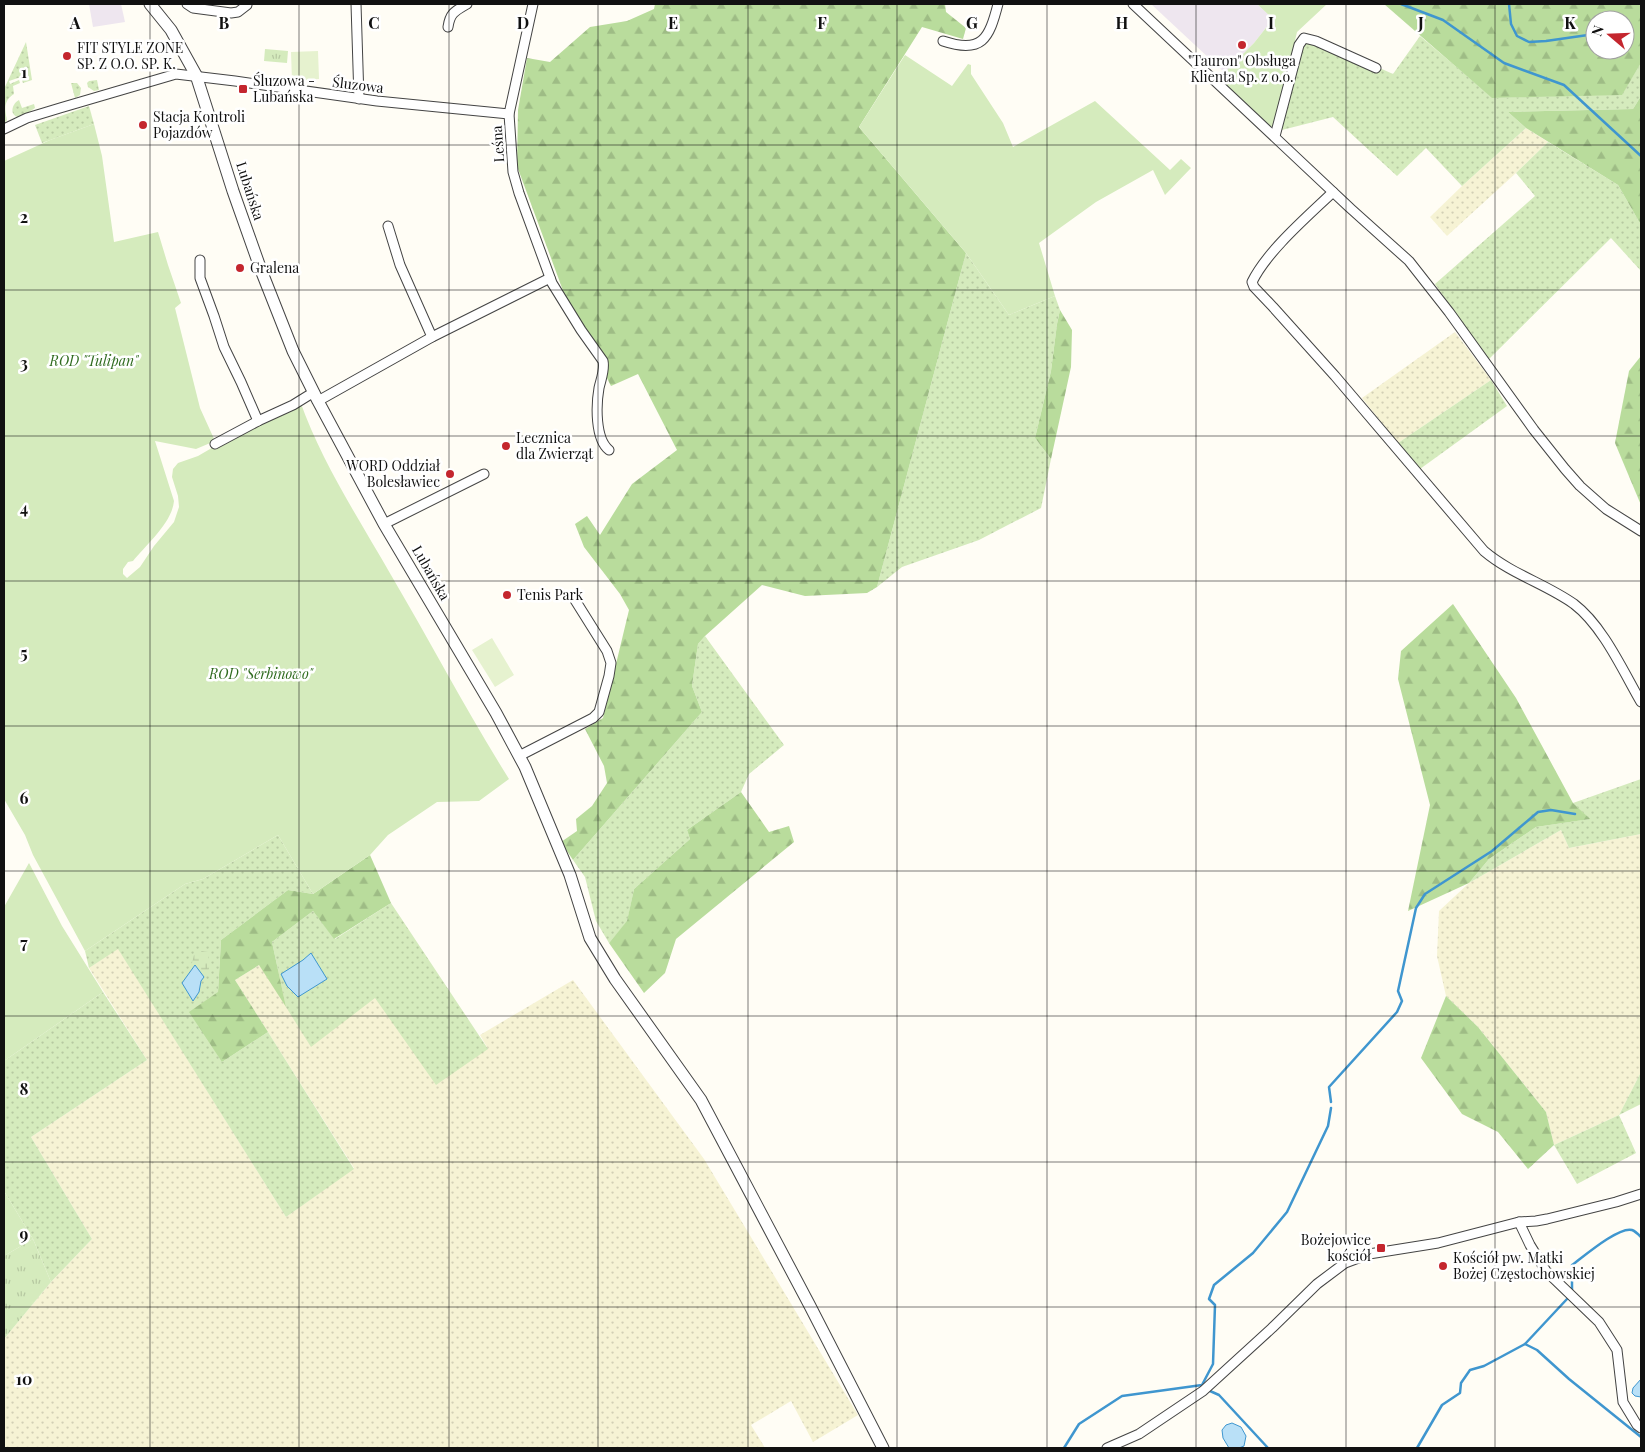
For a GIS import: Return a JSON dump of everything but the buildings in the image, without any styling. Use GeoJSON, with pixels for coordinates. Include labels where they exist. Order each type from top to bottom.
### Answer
{"type":"FeatureCollection","features":[{"type":"Feature","properties":{"kind":"street","name":"Lubańska"},"geometry":{"type":"LineString","coordinates":[[150,4],[171,30],[196,75],[233,191],[261,270],[294,351],[384,524],[496,713],[525,767],[570,874],[590,938],[614,979],[701,1100],[883,1448]]}},
{"type":"Feature","properties":{"kind":"street"},"geometry":{"type":"LineString","coordinates":[[187,4],[193,8],[232,13],[238,12],[246,4]]}},
{"type":"Feature","properties":{"kind":"street"},"geometry":{"type":"LineString","coordinates":[[356,4],[359,99]]}},
{"type":"Feature","properties":{"kind":"street"},"geometry":{"type":"LineString","coordinates":[[448,27],[449,20],[455,11],[466,4]]}},
{"type":"Feature","properties":{"kind":"street","name":"Leśna"},"geometry":{"type":"LineString","coordinates":[[533,4],[509,114],[513,172],[550,278],[581,330],[604,361],[599,390],[598,417],[602,442],[609,450]]}},
{"type":"Feature","properties":{"kind":"street"},"geometry":{"type":"LineString","coordinates":[[943,41],[969,47],[980,42],[989,31],[998,4]]}},
{"type":"Feature","properties":{"kind":"street"},"geometry":{"type":"LineString","coordinates":[[1133,4],[1409,261],[1449,312],[1542,441],[1580,486],[1606,509],[1641,531]]}},
{"type":"Feature","properties":{"kind":"street"},"geometry":{"type":"LineString","coordinates":[[1275,136],[1299,45],[1304,38],[1316,41],[1376,68]]}},
{"type":"Feature","properties":{"kind":"street","name":"Śluzowa"},"geometry":{"type":"LineString","coordinates":[[4,129],[28,118],[176,74],[196,75],[424,107],[509,114]]}},
{"type":"Feature","properties":{"kind":"street"},"geometry":{"type":"LineString","coordinates":[[1333,192],[1289,235],[1262,266],[1252,282],[1254,288],[1274,306],[1484,551],[1498,562],[1564,598],[1583,612],[1597,628],[1641,702]]}},
{"type":"Feature","properties":{"kind":"street"},"geometry":{"type":"LineString","coordinates":[[388,226],[400,265],[432,337]]}},
{"type":"Feature","properties":{"kind":"street"},"geometry":{"type":"LineString","coordinates":[[200,260],[200,278],[224,347],[258,421]]}},
{"type":"Feature","properties":{"kind":"street"},"geometry":{"type":"LineString","coordinates":[[215,444],[258,421],[316,396],[550,278]]}},
{"type":"Feature","properties":{"kind":"street"},"geometry":{"type":"LineString","coordinates":[[384,524],[484,474]]}},
{"type":"Feature","properties":{"kind":"street"},"geometry":{"type":"LineString","coordinates":[[519,756],[593,718],[600,712],[609,676],[610,663],[607,651],[575,600]]}},
{"type":"Feature","properties":{"kind":"street"},"geometry":{"type":"LineString","coordinates":[[1107,1448],[1139,1434],[1203,1391],[1317,1284],[1345,1263],[1369,1254],[1438,1243],[1519,1222],[1536,1222],[1641,1194]]}},
{"type":"Feature","properties":{"kind":"street"},"geometry":{"type":"LineString","coordinates":[[1519,1222],[1546,1271],[1599,1322],[1617,1350],[1623,1402],[1637,1425],[1641,1428]]}},
{"type":"Feature","properties":{"kind":"shaded area"},"geometry":{"type":"Polygon","coordinates":[[[89,4],[121,4],[125,22],[93,27],[89,4]]]}},
{"type":"Feature","properties":{"kind":"shaded area"},"geometry":{"type":"Polygon","coordinates":[[[1151,4],[1257,4],[1273,19],[1254,43],[1225,73],[1151,4]]]}},
{"type":"Feature","properties":{"kind":"shaded area"},"geometry":{"type":"Polygon","coordinates":[[[1526,128],[1548,142],[1447,236],[1430,217],[1526,128]]]}},
{"type":"Feature","properties":{"kind":"shaded area"},"geometry":{"type":"Polygon","coordinates":[[[1455,332],[1491,380],[1398,443],[1362,398],[1455,332]]]}},
{"type":"Feature","properties":{"kind":"shaded area"},"geometry":{"type":"Polygon","coordinates":[[[1561,830],[1569,848],[1641,834],[1641,1072],[1619,1115],[1554,1145],[1546,1112],[1478,1027],[1446,996],[1437,956],[1439,911],[1469,883],[1561,830]]]}},
{"type":"Feature","properties":{"kind":"shaded area"},"geometry":{"type":"Polygon","coordinates":[[[118,948],[286,1217],[354,1168],[235,980],[259,965],[376,997],[488,1049],[480,1035],[573,980],[704,1159],[858,1415],[813,1442],[791,1401],[751,1425],[765,1448],[4,1448],[4,1339],[51,1282],[92,1239],[31,1137],[147,1060],[89,968],[118,948]]]}},
{"type":"Feature","properties":{"kind":"green space"},"geometry":{"type":"Polygon","coordinates":[[[655,4],[945,4],[946,12],[966,28],[963,39],[922,27],[859,127],[966,253],[877,587],[867,593],[805,596],[762,585],[705,636],[698,644],[692,686],[702,712],[573,860],[561,842],[577,831],[576,819],[592,806],[607,783],[604,766],[585,729],[603,718],[629,610],[620,594],[584,547],[575,524],[587,516],[600,535],[632,484],[677,450],[638,374],[611,386],[565,296],[517,166],[518,110],[527,58],[550,62],[590,27],[627,21],[654,9],[655,4]]]}},
{"type":"Feature","properties":{"kind":"green space"},"geometry":{"type":"Polygon","coordinates":[[[1257,4],[1327,4],[1297,32],[1274,130],[1219,78],[1254,43],[1273,19],[1257,4]]]}},
{"type":"Feature","properties":{"kind":"green space"},"geometry":{"type":"Polygon","coordinates":[[[1384,4],[1641,4],[1641,63],[1622,95],[1492,98],[1384,4]]]}},
{"type":"Feature","properties":{"kind":"green space"},"geometry":{"type":"Polygon","coordinates":[[[1303,34],[1393,74],[1420,36],[1493,98],[1622,94],[1641,63],[1641,96],[1633,109],[1508,112],[1526,128],[1462,186],[1426,148],[1397,176],[1333,117],[1278,131],[1303,34]]]}},
{"type":"Feature","properties":{"kind":"green space"},"geometry":{"type":"Polygon","coordinates":[[[26,42],[32,80],[23,83],[21,77],[9,81],[10,84],[19,80],[20,83],[13,86],[14,94],[6,102],[7,120],[4,124],[4,89],[26,42]]]}},
{"type":"Feature","properties":{"kind":"green space"},"geometry":{"type":"Polygon","coordinates":[[[265,49],[288,51],[287,63],[264,61],[265,49]]]}},
{"type":"Feature","properties":{"kind":"green space"},"geometry":{"type":"Polygon","coordinates":[[[318,51],[319,79],[292,81],[291,52],[318,51]]]}},
{"type":"Feature","properties":{"kind":"green space"},"geometry":{"type":"Polygon","coordinates":[[[905,55],[952,86],[968,64],[971,65],[971,74],[1003,123],[1013,147],[1095,101],[1170,170],[1181,159],[1191,168],[1165,195],[1153,170],[1096,202],[1039,243],[1055,296],[1009,315],[966,253],[859,127],[905,55]]]}},
{"type":"Feature","properties":{"kind":"green space"},"geometry":{"type":"Polygon","coordinates":[[[97,80],[99,90],[94,91],[88,87],[87,83],[89,81],[97,80]]]}},
{"type":"Feature","properties":{"kind":"green space"},"geometry":{"type":"Polygon","coordinates":[[[71,83],[77,83],[81,88],[80,95],[75,98],[71,83]]]}},
{"type":"Feature","properties":{"kind":"green space"},"geometry":{"type":"Polygon","coordinates":[[[1641,96],[1641,225],[1618,185],[1526,128],[1508,112],[1633,109],[1641,96]]]}},
{"type":"Feature","properties":{"kind":"green space"},"geometry":{"type":"Polygon","coordinates":[[[19,100],[22,108],[34,104],[35,108],[29,114],[17,117],[12,111],[14,105],[19,100]]]}},
{"type":"Feature","properties":{"kind":"green space"},"geometry":{"type":"Polygon","coordinates":[[[89,106],[94,124],[42,143],[35,125],[89,106]]]}},
{"type":"Feature","properties":{"kind":"green space","name":"ROD \"Serbinowo\""},"geometry":{"type":"Polygon","coordinates":[[[94,124],[102,156],[114,242],[158,232],[181,303],[175,308],[200,408],[215,441],[196,449],[155,441],[174,501],[169,517],[164,525],[133,561],[128,562],[123,569],[123,574],[127,578],[140,567],[174,522],[179,507],[178,496],[172,477],[173,469],[178,463],[198,456],[258,421],[300,401],[330,469],[509,779],[479,801],[437,802],[388,835],[370,855],[313,894],[278,835],[203,879],[185,884],[85,951],[33,855],[25,835],[4,799],[4,161],[50,140],[94,124]]]}},
{"type":"Feature","properties":{"kind":"green space"},"geometry":{"type":"Polygon","coordinates":[[[1548,142],[1618,185],[1641,225],[1641,271],[1611,238],[1488,360],[1435,284],[1535,196],[1516,173],[1548,142]]]}},
{"type":"Feature","properties":{"kind":"green space"},"geometry":{"type":"Polygon","coordinates":[[[966,253],[1009,315],[1055,296],[1060,310],[1051,371],[1035,438],[1051,459],[1041,508],[979,540],[902,567],[877,587],[966,253]]]}},
{"type":"Feature","properties":{"kind":"green space"},"geometry":{"type":"Polygon","coordinates":[[[1060,310],[1072,330],[1071,367],[1051,459],[1035,438],[1051,371],[1060,310]]]}},
{"type":"Feature","properties":{"kind":"green space"},"geometry":{"type":"Polygon","coordinates":[[[1641,356],[1641,505],[1615,443],[1629,371],[1641,356]]]}},
{"type":"Feature","properties":{"kind":"green space"},"geometry":{"type":"Polygon","coordinates":[[[1491,380],[1507,406],[1420,469],[1398,443],[1491,380]]]}},
{"type":"Feature","properties":{"kind":"green space"},"geometry":{"type":"Polygon","coordinates":[[[1453,604],[1516,698],[1573,803],[1590,819],[1536,827],[1489,859],[1469,883],[1408,911],[1430,805],[1398,679],[1401,651],[1453,604]]]}},
{"type":"Feature","properties":{"kind":"green space"},"geometry":{"type":"Polygon","coordinates":[[[705,636],[784,745],[749,774],[741,792],[687,830],[690,839],[634,889],[627,922],[609,943],[596,921],[585,877],[573,860],[702,712],[692,686],[698,644],[705,636]]]}},
{"type":"Feature","properties":{"kind":"green space"},"geometry":{"type":"Polygon","coordinates":[[[492,638],[514,675],[495,687],[472,650],[492,638]]]}},
{"type":"Feature","properties":{"kind":"green space"},"geometry":{"type":"Polygon","coordinates":[[[1641,779],[1641,834],[1569,848],[1561,830],[1469,883],[1489,859],[1536,827],[1589,819],[1573,803],[1641,779]]]}},
{"type":"Feature","properties":{"kind":"green space"},"geometry":{"type":"Polygon","coordinates":[[[741,792],[769,832],[789,826],[794,842],[676,939],[665,973],[644,993],[609,943],[627,921],[634,889],[690,839],[687,830],[741,792]]]}},
{"type":"Feature","properties":{"kind":"green space"},"geometry":{"type":"Polygon","coordinates":[[[278,835],[313,894],[288,890],[221,940],[218,992],[222,1062],[268,1032],[354,1169],[286,1217],[118,949],[89,968],[85,951],[185,884],[203,879],[278,835]]]}},
{"type":"Feature","properties":{"kind":"green space"},"geometry":{"type":"Polygon","coordinates":[[[370,855],[391,903],[334,939],[313,911],[272,942],[286,1007],[259,965],[235,980],[268,1032],[222,1062],[189,1012],[218,992],[221,940],[288,890],[313,894],[370,855]]]}},
{"type":"Feature","properties":{"kind":"green space"},"geometry":{"type":"Polygon","coordinates":[[[29,863],[62,926],[103,992],[4,1061],[4,907],[29,863]]]}},
{"type":"Feature","properties":{"kind":"green space"},"geometry":{"type":"Polygon","coordinates":[[[391,903],[488,1049],[436,1085],[375,998],[311,1047],[286,1007],[272,942],[313,911],[335,939],[391,903]]]}},
{"type":"Feature","properties":{"kind":"green space"},"geometry":{"type":"Polygon","coordinates":[[[200,951],[208,952],[209,969],[204,977],[195,966],[189,975],[194,955],[200,951]]]}},
{"type":"Feature","properties":{"kind":"green space"},"geometry":{"type":"Polygon","coordinates":[[[103,992],[147,1060],[31,1137],[92,1239],[51,1282],[33,1239],[4,1191],[4,1061],[103,992]]]}},
{"type":"Feature","properties":{"kind":"green space"},"geometry":{"type":"Polygon","coordinates":[[[1446,996],[1478,1027],[1546,1112],[1554,1145],[1528,1169],[1498,1132],[1462,1114],[1421,1058],[1446,996]]]}},
{"type":"Feature","properties":{"kind":"green space"},"geometry":{"type":"Polygon","coordinates":[[[1641,1072],[1641,1104],[1619,1115],[1641,1072]]]}},
{"type":"Feature","properties":{"kind":"green space"},"geometry":{"type":"Polygon","coordinates":[[[1619,1115],[1636,1153],[1577,1184],[1554,1145],[1619,1115]]]}},
{"type":"Feature","properties":{"kind":"green space"},"geometry":{"type":"Polygon","coordinates":[[[4,1191],[33,1239],[4,1256],[4,1191]]]}},
{"type":"Feature","properties":{"kind":"green space"},"geometry":{"type":"Polygon","coordinates":[[[33,1239],[51,1282],[4,1339],[4,1256],[33,1239]]]}},
{"type":"Feature","properties":{"kind":"water"},"geometry":{"type":"Polygon","coordinates":[[[311,953],[327,979],[298,997],[287,986],[281,974],[311,953]]]}},
{"type":"Feature","properties":{"kind":"water"},"geometry":{"type":"Polygon","coordinates":[[[195,965],[204,977],[201,981],[199,992],[193,1001],[182,983],[195,965]]]}},
{"type":"Feature","properties":{"kind":"water"},"geometry":{"type":"Polygon","coordinates":[[[1641,1379],[1641,1397],[1635,1396],[1632,1393],[1633,1388],[1641,1379]]]}},
{"type":"Feature","properties":{"kind":"water"},"geometry":{"type":"Polygon","coordinates":[[[1232,1423],[1241,1427],[1246,1436],[1244,1446],[1239,1448],[1229,1448],[1223,1438],[1222,1430],[1226,1425],[1232,1423]]]}},
{"type":"Feature","properties":{"kind":"waterway"},"geometry":{"type":"LineString","coordinates":[[1401,4],[1443,20],[1504,63],[1564,85],[1641,156]]}},
{"type":"Feature","properties":{"kind":"waterway"},"geometry":{"type":"LineString","coordinates":[[1509,4],[1511,24],[1517,36],[1529,42],[1585,35]]}},
{"type":"Feature","properties":{"kind":"waterway"},"geometry":{"type":"LineString","coordinates":[[1331,1102],[1329,1087],[1397,1012],[1402,1001],[1398,991],[1416,908],[1425,894],[1492,851],[1538,812],[1551,810],[1575,814]]}},
{"type":"Feature","properties":{"kind":"waterway"},"geometry":{"type":"LineString","coordinates":[[1064,1448],[1079,1424],[1122,1396],[1202,1385],[1213,1364],[1215,1305],[1209,1299],[1214,1285],[1253,1253],[1287,1212],[1328,1126],[1331,1108]]}},
{"type":"Feature","properties":{"kind":"waterway"},"geometry":{"type":"LineString","coordinates":[[1572,1293],[1572,1265],[1610,1237],[1626,1230],[1632,1230],[1641,1237]]}},
{"type":"Feature","properties":{"kind":"waterway"},"geometry":{"type":"LineString","coordinates":[[1525,1344],[1567,1299]]}},
{"type":"Feature","properties":{"kind":"waterway"},"geometry":{"type":"LineString","coordinates":[[1417,1448],[1442,1405],[1460,1393],[1461,1383],[1470,1370],[1484,1366],[1525,1344],[1537,1350],[1569,1379],[1641,1437]]}},
{"type":"Feature","properties":{"kind":"waterway"},"geometry":{"type":"LineString","coordinates":[[1210,1391],[1219,1395],[1268,1448]]}},
{"type":"Feature","properties":{"kind":"place","name":"\"Tauron\" Obsługa Klienta Sp. z o.o."},"geometry":{"type":"Point","coordinates":[1242,45]}},
{"type":"Feature","properties":{"kind":"place","name":"FIT STYLE ZONE SP. Z O.O. SP. K."},"geometry":{"type":"Point","coordinates":[67,56]}},
{"type":"Feature","properties":{"kind":"place","name":"Śluzowa - Lubańska"},"geometry":{"type":"Point","coordinates":[243,89]}},
{"type":"Feature","properties":{"kind":"place","name":"Stacja Kontroli Pojazdów"},"geometry":{"type":"Point","coordinates":[143,125]}},
{"type":"Feature","properties":{"kind":"place","name":"Gralena"},"geometry":{"type":"Point","coordinates":[240,268]}},
{"type":"Feature","properties":{"kind":"place","name":"Lecznica dla Zwierząt"},"geometry":{"type":"Point","coordinates":[506,446]}},
{"type":"Feature","properties":{"kind":"place","name":"WORD Oddział Bolesławiec"},"geometry":{"type":"Point","coordinates":[450,474]}},
{"type":"Feature","properties":{"kind":"place","name":"Tenis Park"},"geometry":{"type":"Point","coordinates":[507,595]}},
{"type":"Feature","properties":{"kind":"place","name":"Bożejowice kościół"},"geometry":{"type":"Point","coordinates":[1381,1248]}},
{"type":"Feature","properties":{"kind":"place","name":"Kościół pw. Matki Bożej Częstochowskiej"},"geometry":{"type":"Point","coordinates":[1443,1266]}},
{"type":"Feature","properties":{"kind":"park label","name":"ROD \"Tulipan\""},"geometry":{"type":"Point","coordinates":[94,361]}}]}
